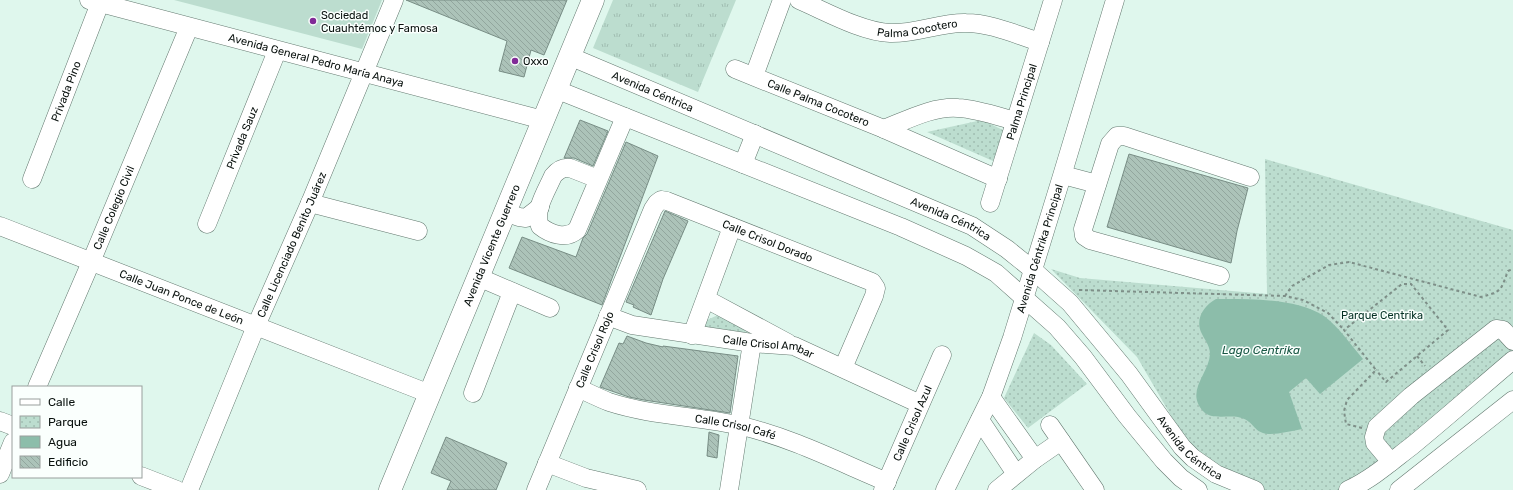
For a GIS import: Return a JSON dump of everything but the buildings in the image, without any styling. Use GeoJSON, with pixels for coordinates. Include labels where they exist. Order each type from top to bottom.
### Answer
{"type":"FeatureCollection","features":[{"type":"Feature","properties":{"kind":"main road","name":"Avenida Vicente Guerrero"},"geometry":{"type":"LineString","coordinates":[[390,490],[593,0]]}},
{"type":"Feature","properties":{"kind":"street","name":"Calle Licenciado Benito Juárez"},"geometry":{"type":"LineString","coordinates":[[189,490],[256,326],[310,203],[394,0]]}},
{"type":"Feature","properties":{"kind":"street"},"geometry":{"type":"LineString","coordinates":[[754,76],[782,0]]}},
{"type":"Feature","properties":{"kind":"street","name":"Palma Cocotero"},"geometry":{"type":"LineString","coordinates":[[799,0],[856,25],[875,31],[890,33],[911,32],[945,25],[966,23],[988,26],[1040,42]]}},
{"type":"Feature","properties":{"kind":"street","name":"Palma Principal"},"geometry":{"type":"LineString","coordinates":[[990,204],[1053,0]]}},
{"type":"Feature","properties":{"kind":"street","name":"Avenida General Pedro María Anaya"},"geometry":{"type":"LineString","coordinates":[[94,1],[277,51],[543,120]]}},
{"type":"Feature","properties":{"kind":"street","name":"Privada Pino"},"geometry":{"type":"LineString","coordinates":[[32,179],[94,1]]}},
{"type":"Feature","properties":{"kind":"street","name":"Avenida Céntrika Principal"},"geometry":{"type":"LineString","coordinates":[[945,490],[991,397],[1025,297],[1062,177],[1111,1]]}},
{"type":"Feature","properties":{"kind":"street","name":"Calle Colegio Civil"},"geometry":{"type":"LineString","coordinates":[[37,386],[92,262],[189,27]]}},
{"type":"Feature","properties":{"kind":"street","name":"Privada Sauz"},"geometry":{"type":"LineString","coordinates":[[207,224],[277,51]]}},
{"type":"Feature","properties":{"kind":"street","name":"Avenida Céntrica"},"geometry":{"type":"LineString","coordinates":[[569,56],[972,226],[1007,249],[1054,288],[1070,304],[1129,374],[1182,447],[1193,458],[1216,474],[1255,490]]}},
{"type":"Feature","properties":{"kind":"street","name":"Calle Palma Cocotero"},"geometry":{"type":"LineString","coordinates":[[735,69],[884,129],[998,179]]}},
{"type":"Feature","properties":{"kind":"street"},"geometry":{"type":"LineString","coordinates":[[555,89],[901,227],[966,256],[996,273],[1025,297],[1056,326],[1079,352],[1127,416],[1164,461],[1181,478],[1198,490]]}},
{"type":"Feature","properties":{"kind":"street","name":"Calle Palma Cocotero"},"geometry":{"type":"LineString","coordinates":[[884,129],[944,108],[975,110],[1015,121]]}},
{"type":"Feature","properties":{"kind":"street"},"geometry":{"type":"LineString","coordinates":[[598,179],[570,168],[561,169],[556,172],[540,207],[538,221],[542,228],[563,236],[577,230],[625,117]]}},
{"type":"Feature","properties":{"kind":"street"},"geometry":{"type":"LineString","coordinates":[[743,164],[754,134]]}},
{"type":"Feature","properties":{"kind":"street"},"geometry":{"type":"LineString","coordinates":[[1220,276],[1087,238],[1083,233],[1083,229],[1096,186],[1110,144],[1117,136],[1124,136],[1250,177]]}},
{"type":"Feature","properties":{"kind":"street"},"geometry":{"type":"LineString","coordinates":[[1062,177],[1096,186]]}},
{"type":"Feature","properties":{"kind":"street","name":"Calle Crisol Dorado"},"geometry":{"type":"LineString","coordinates":[[653,209],[659,201],[663,200],[872,282],[876,288],[874,296],[843,368]]}},
{"type":"Feature","properties":{"kind":"street"},"geometry":{"type":"LineString","coordinates":[[310,203],[418,231]]}},
{"type":"Feature","properties":{"kind":"street"},"geometry":{"type":"LineString","coordinates":[[505,212],[526,218],[540,207]]}},
{"type":"Feature","properties":{"kind":"street","name":"Calle Crisol Rojo"},"geometry":{"type":"LineString","coordinates":[[536,490],[653,209]]}},
{"type":"Feature","properties":{"kind":"street","name":"Calle Juan Ponce de León"},"geometry":{"type":"LineString","coordinates":[[0,226],[430,394]]}},
{"type":"Feature","properties":{"kind":"street"},"geometry":{"type":"LineString","coordinates":[[692,335],[732,227]]}},
{"type":"Feature","properties":{"kind":"street"},"geometry":{"type":"LineString","coordinates":[[478,277],[550,308]]}},
{"type":"Feature","properties":{"kind":"street"},"geometry":{"type":"LineString","coordinates":[[473,393],[512,292]]}},
{"type":"Feature","properties":{"kind":"street"},"geometry":{"type":"LineString","coordinates":[[706,299],[794,346]]}},
{"type":"Feature","properties":{"kind":"street","name":"Calle Crisol Ambar"},"geometry":{"type":"LineString","coordinates":[[608,316],[632,326],[752,343],[794,346],[920,404]]}},
{"type":"Feature","properties":{"kind":"street"},"geometry":{"type":"LineString","coordinates":[[1391,462],[1375,443],[1374,437],[1377,427],[1411,396],[1496,329],[1503,330],[1513,341]]}},
{"type":"Feature","properties":{"kind":"street"},"geometry":{"type":"LineString","coordinates":[[729,490],[752,343]]}},
{"type":"Feature","properties":{"kind":"street","name":"Calle Crisol Azul"},"geometry":{"type":"LineString","coordinates":[[885,486],[942,355]]}},
{"type":"Feature","properties":{"kind":"street"},"geometry":{"type":"LineString","coordinates":[[1348,490],[1362,483],[1391,462],[1513,360]]}},
{"type":"Feature","properties":{"kind":"street","name":"Calle Crisol Café"},"geometry":{"type":"LineString","coordinates":[[578,388],[616,403],[641,409],[766,432],[802,445],[885,486]]}},
{"type":"Feature","properties":{"kind":"street"},"geometry":{"type":"LineString","coordinates":[[991,397],[1035,459]]}},
{"type":"Feature","properties":{"kind":"street"},"geometry":{"type":"LineString","coordinates":[[1399,490],[1513,400]]}},
{"type":"Feature","properties":{"kind":"street"},"geometry":{"type":"LineString","coordinates":[[1458,407],[1478,428]]}},
{"type":"Feature","properties":{"kind":"street"},"geometry":{"type":"LineString","coordinates":[[980,420],[1016,474]]}},
{"type":"Feature","properties":{"kind":"street"},"geometry":{"type":"LineString","coordinates":[[0,421],[12,426]]}},
{"type":"Feature","properties":{"kind":"street"},"geometry":{"type":"LineString","coordinates":[[1050,425],[1095,490]]}},
{"type":"Feature","properties":{"kind":"street"},"geometry":{"type":"LineString","coordinates":[[997,490],[1035,459],[1061,441]]}},
{"type":"Feature","properties":{"kind":"street"},"geometry":{"type":"LineString","coordinates":[[0,474],[12,444]]}},
{"type":"Feature","properties":{"kind":"street"},"geometry":{"type":"LineString","coordinates":[[547,463],[586,478],[637,490]]}},
{"type":"Feature","properties":{"kind":"street"},"geometry":{"type":"LineString","coordinates":[[142,476],[177,490]]}},
{"type":"Feature","properties":{"kind":"path"},"geometry":{"type":"LineString","coordinates":[[1285,296],[1292,286],[1329,265],[1349,262],[1481,297],[1499,292],[1508,271],[1513,269]]}},
{"type":"Feature","properties":{"kind":"path"},"geometry":{"type":"LineString","coordinates":[[1407,283],[1408,278]]}},
{"type":"Feature","properties":{"kind":"path"},"geometry":{"type":"LineString","coordinates":[[1054,288],[1101,291],[1285,296],[1303,300],[1328,313],[1344,330],[1386,382],[1448,330],[1410,284],[1407,283],[1402,284],[1344,330]]}},
{"type":"Feature","properties":{"kind":"path"},"geometry":{"type":"LineString","coordinates":[[1375,431],[1346,424],[1344,411],[1347,400],[1376,370]]}},
{"type":"Feature","properties":{"kind":"green space","name":"Sociedad Cuauhtémoc y Famosa"},"geometry":{"type":"Polygon","coordinates":[[[174,0],[382,0],[362,49],[174,0]]]}},
{"type":"Feature","properties":{"kind":"green space"},"geometry":{"type":"Polygon","coordinates":[[[613,0],[736,0],[698,92],[593,48],[613,0]]]}},
{"type":"Feature","properties":{"kind":"green space"},"geometry":{"type":"Polygon","coordinates":[[[982,120],[1005,131],[993,161],[927,132],[982,120]]]}},
{"type":"Feature","properties":{"kind":"green space","name":"Parque Centrika"},"geometry":{"type":"Polygon","coordinates":[[[1265,159],[1513,230],[1513,350],[1458,405],[1343,490],[1265,490],[1195,457],[1137,357],[1051,269],[1080,278],[1267,294],[1265,159]]]}},
{"type":"Feature","properties":{"kind":"green space"},"geometry":{"type":"Polygon","coordinates":[[[718,315],[739,325],[747,333],[706,329],[705,326],[707,320],[718,315]]]}},
{"type":"Feature","properties":{"kind":"green space"},"geometry":{"type":"Polygon","coordinates":[[[1034,333],[1051,345],[1087,384],[1028,428],[1004,398],[1034,333]]]}},
{"type":"Feature","properties":{"kind":"water","name":"Lago Centrika"},"geometry":{"type":"Polygon","coordinates":[[[1216,299],[1272,301],[1313,310],[1324,316],[1335,325],[1363,359],[1320,394],[1306,378],[1289,392],[1302,429],[1267,434],[1257,430],[1243,418],[1219,417],[1206,414],[1198,404],[1196,396],[1199,382],[1209,361],[1210,351],[1199,327],[1199,322],[1202,312],[1216,299]]]}},
{"type":"Feature","properties":{"kind":"place","name":"Sociedad Cuauhtémoc y Famosa"},"geometry":{"type":"Point","coordinates":[313,21]}},
{"type":"Feature","properties":{"kind":"place","name":"Oxxo"},"geometry":{"type":"Point","coordinates":[515,61]}}]}
